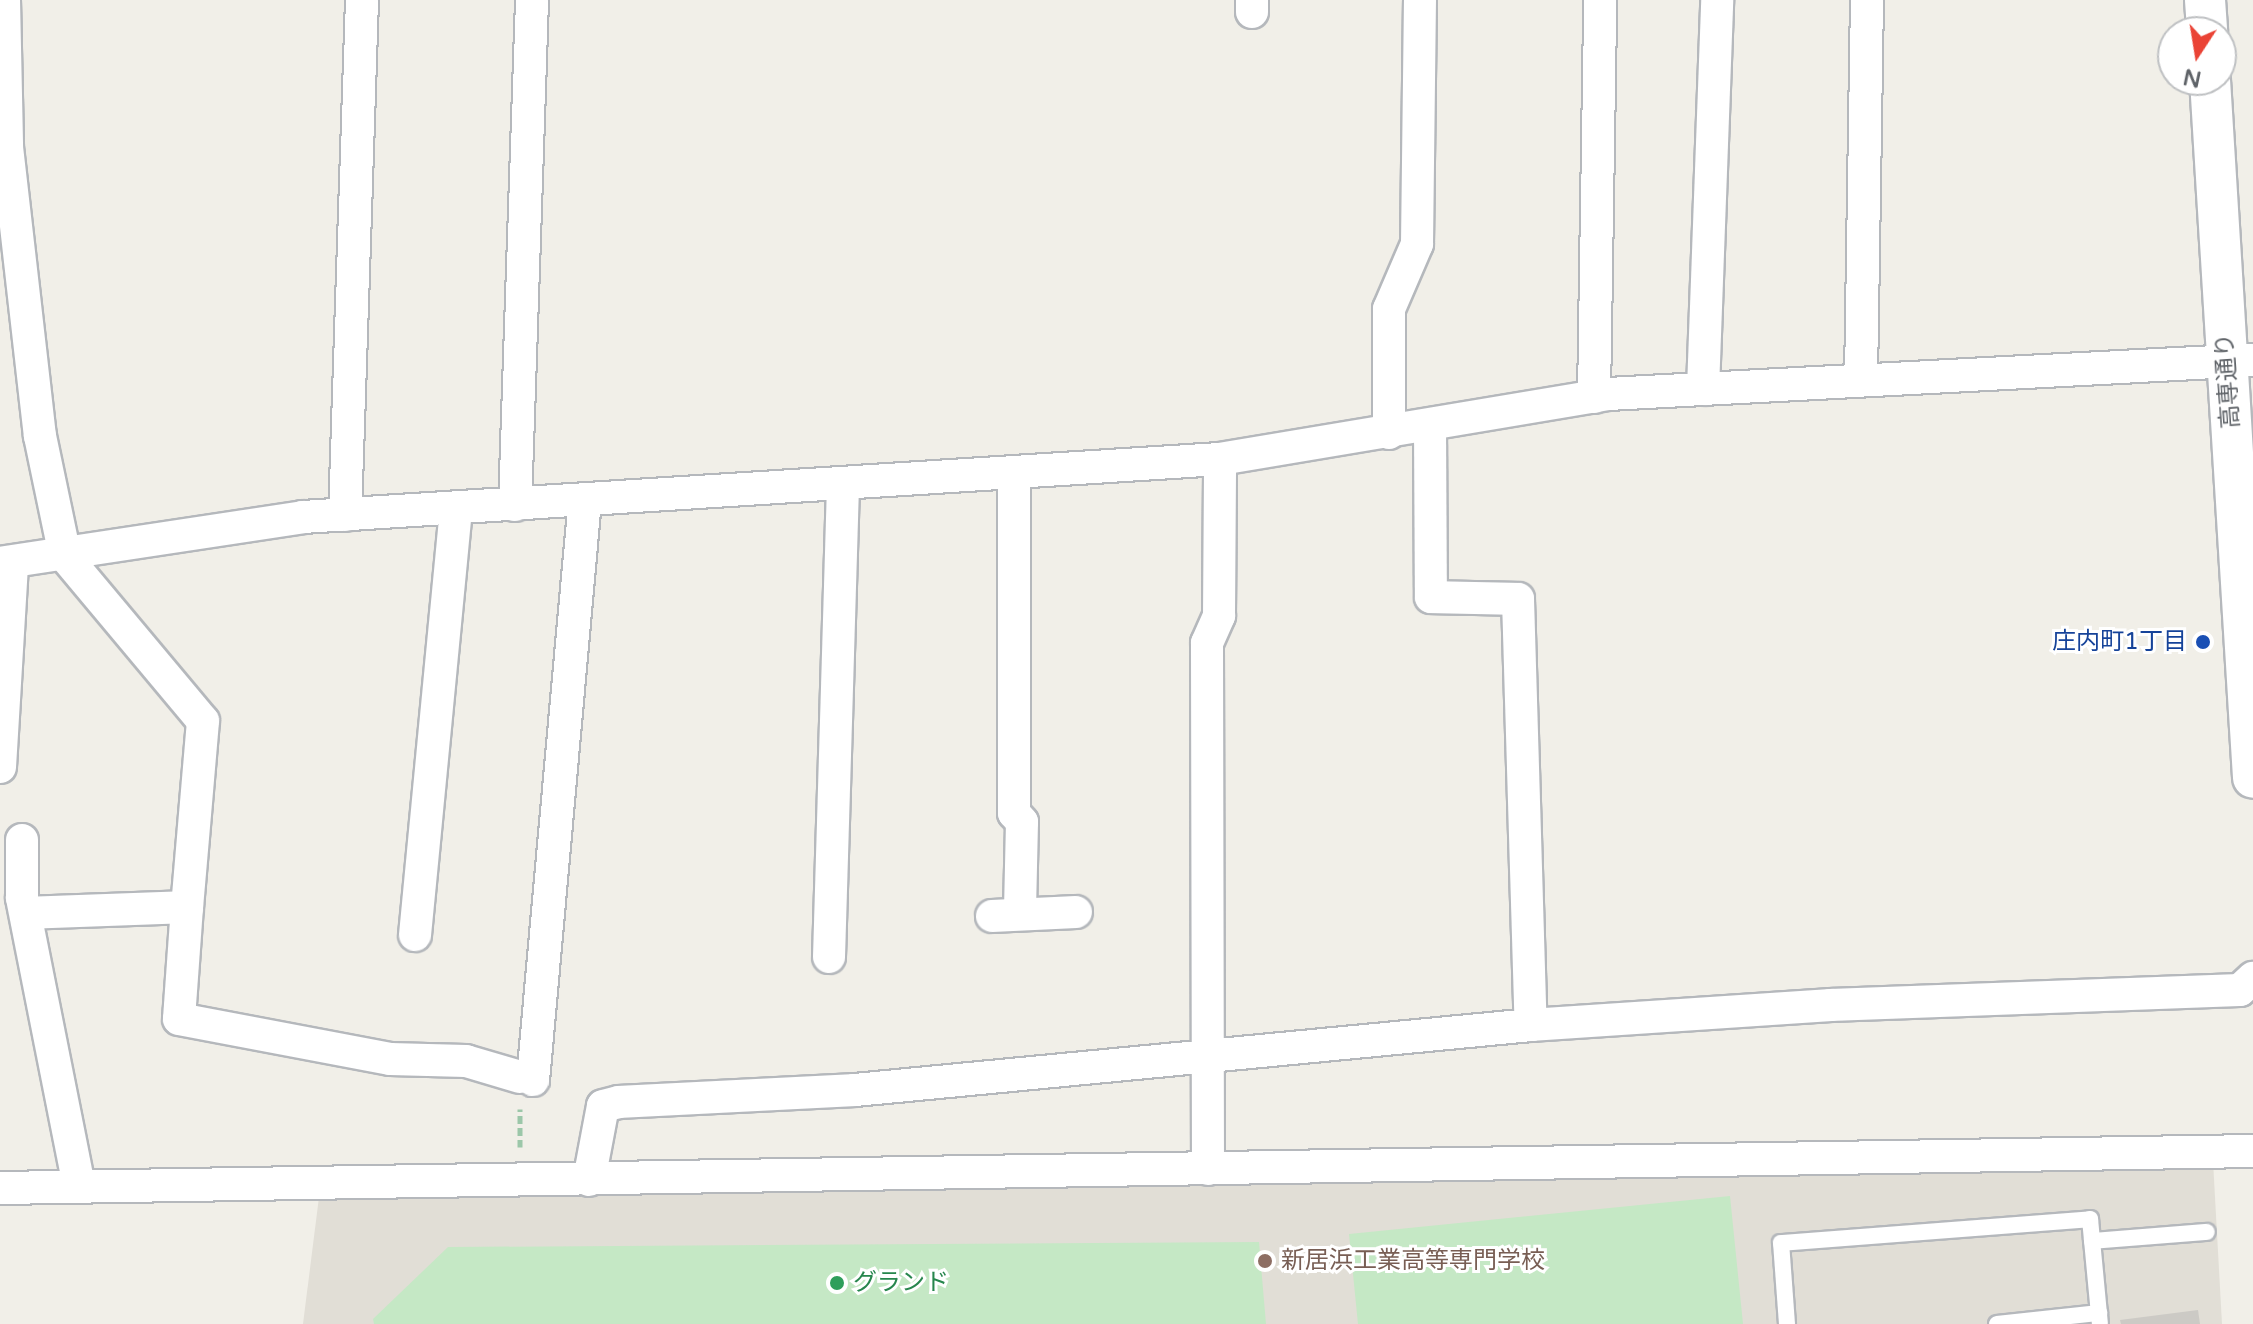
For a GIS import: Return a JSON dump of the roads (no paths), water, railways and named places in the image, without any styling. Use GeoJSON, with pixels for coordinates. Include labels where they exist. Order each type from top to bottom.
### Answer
{"type":"FeatureCollection","features":[{"type":"Feature","properties":{"kind":"street"},"geometry":{"type":"LineString","coordinates":[[4,0],[7,147],[40,436],[65,556],[203,721],[179,1019],[390,1059],[466,1061],[527,1078],[585,500]]}},
{"type":"Feature","properties":{"kind":"street"},"geometry":{"type":"LineString","coordinates":[[345,515],[362,0]]}},
{"type":"Feature","properties":{"kind":"street"},"geometry":{"type":"LineString","coordinates":[[515,505],[532,0]]}},
{"type":"Feature","properties":{"kind":"street"},"geometry":{"type":"LineString","coordinates":[[1389,433],[1389,309],[1417,244],[1420,0]]}},
{"type":"Feature","properties":{"kind":"street"},"geometry":{"type":"LineString","coordinates":[[1594,397],[1600,0]]}},
{"type":"Feature","properties":{"kind":"street"},"geometry":{"type":"LineString","coordinates":[[1703,389],[1717,0]]}},
{"type":"Feature","properties":{"kind":"street"},"geometry":{"type":"LineString","coordinates":[[1861,380],[1867,0]]}},
{"type":"Feature","properties":{"kind":"street","name":"高専通り"},"geometry":{"type":"LineString","coordinates":[[2212,96],[2240,361],[2253,778]]}},
{"type":"Feature","properties":{"kind":"street"},"geometry":{"type":"LineString","coordinates":[[0,767],[6,562],[345,515],[843,487],[1220,459],[1594,397],[2240,361]]}},
{"type":"Feature","properties":{"kind":"street"},"geometry":{"type":"LineString","coordinates":[[1430,426],[1431,597],[1518,599],[1531,1025]]}},
{"type":"Feature","properties":{"kind":"street"},"geometry":{"type":"LineString","coordinates":[[1208,1169],[1207,643],[1219,616],[1220,459]]}},
{"type":"Feature","properties":{"kind":"street"},"geometry":{"type":"LineString","coordinates":[[1014,475],[1014,813],[1022,822],[1006,914],[1076,912]]}},
{"type":"Feature","properties":{"kind":"street"},"geometry":{"type":"LineString","coordinates":[[829,957],[843,487]]}},
{"type":"Feature","properties":{"kind":"street"},"geometry":{"type":"LineString","coordinates":[[415,935],[456,508]]}},
{"type":"Feature","properties":{"kind":"street"},"geometry":{"type":"LineString","coordinates":[[22,840],[26,913],[79,1185]]}},
{"type":"Feature","properties":{"kind":"street"},"geometry":{"type":"LineString","coordinates":[[26,913],[187,907]]}},
{"type":"Feature","properties":{"kind":"street"},"geometry":{"type":"LineString","coordinates":[[589,1180],[603,1106],[619,1102],[744,1099],[1206,1059],[1531,1025],[1830,1005],[2240,990],[2253,978]]}},
{"type":"Feature","properties":{"kind":"street"},"geometry":{"type":"LineString","coordinates":[[0,1188],[2253,1151]]}},
{"type":"Feature","properties":{"kind":"lane"},"geometry":{"type":"LineString","coordinates":[[1787,1324],[1781,1243],[2090,1219],[2099,1319],[1997,1324]]}},
{"type":"Feature","properties":{"kind":"lane"},"geometry":{"type":"LineString","coordinates":[[2092,1241],[2207,1232]]}},
{"type":"Feature","properties":{"kind":"place","name":"庄内町1丁目"},"geometry":{"type":"Point","coordinates":[2203,642]}},
{"type":"Feature","properties":{"kind":"place","name":"新居浜工業高等専門学校"},"geometry":{"type":"Point","coordinates":[1265,1261]}},
{"type":"Feature","properties":{"kind":"place","name":"グランド"},"geometry":{"type":"Point","coordinates":[837,1283]}}]}
